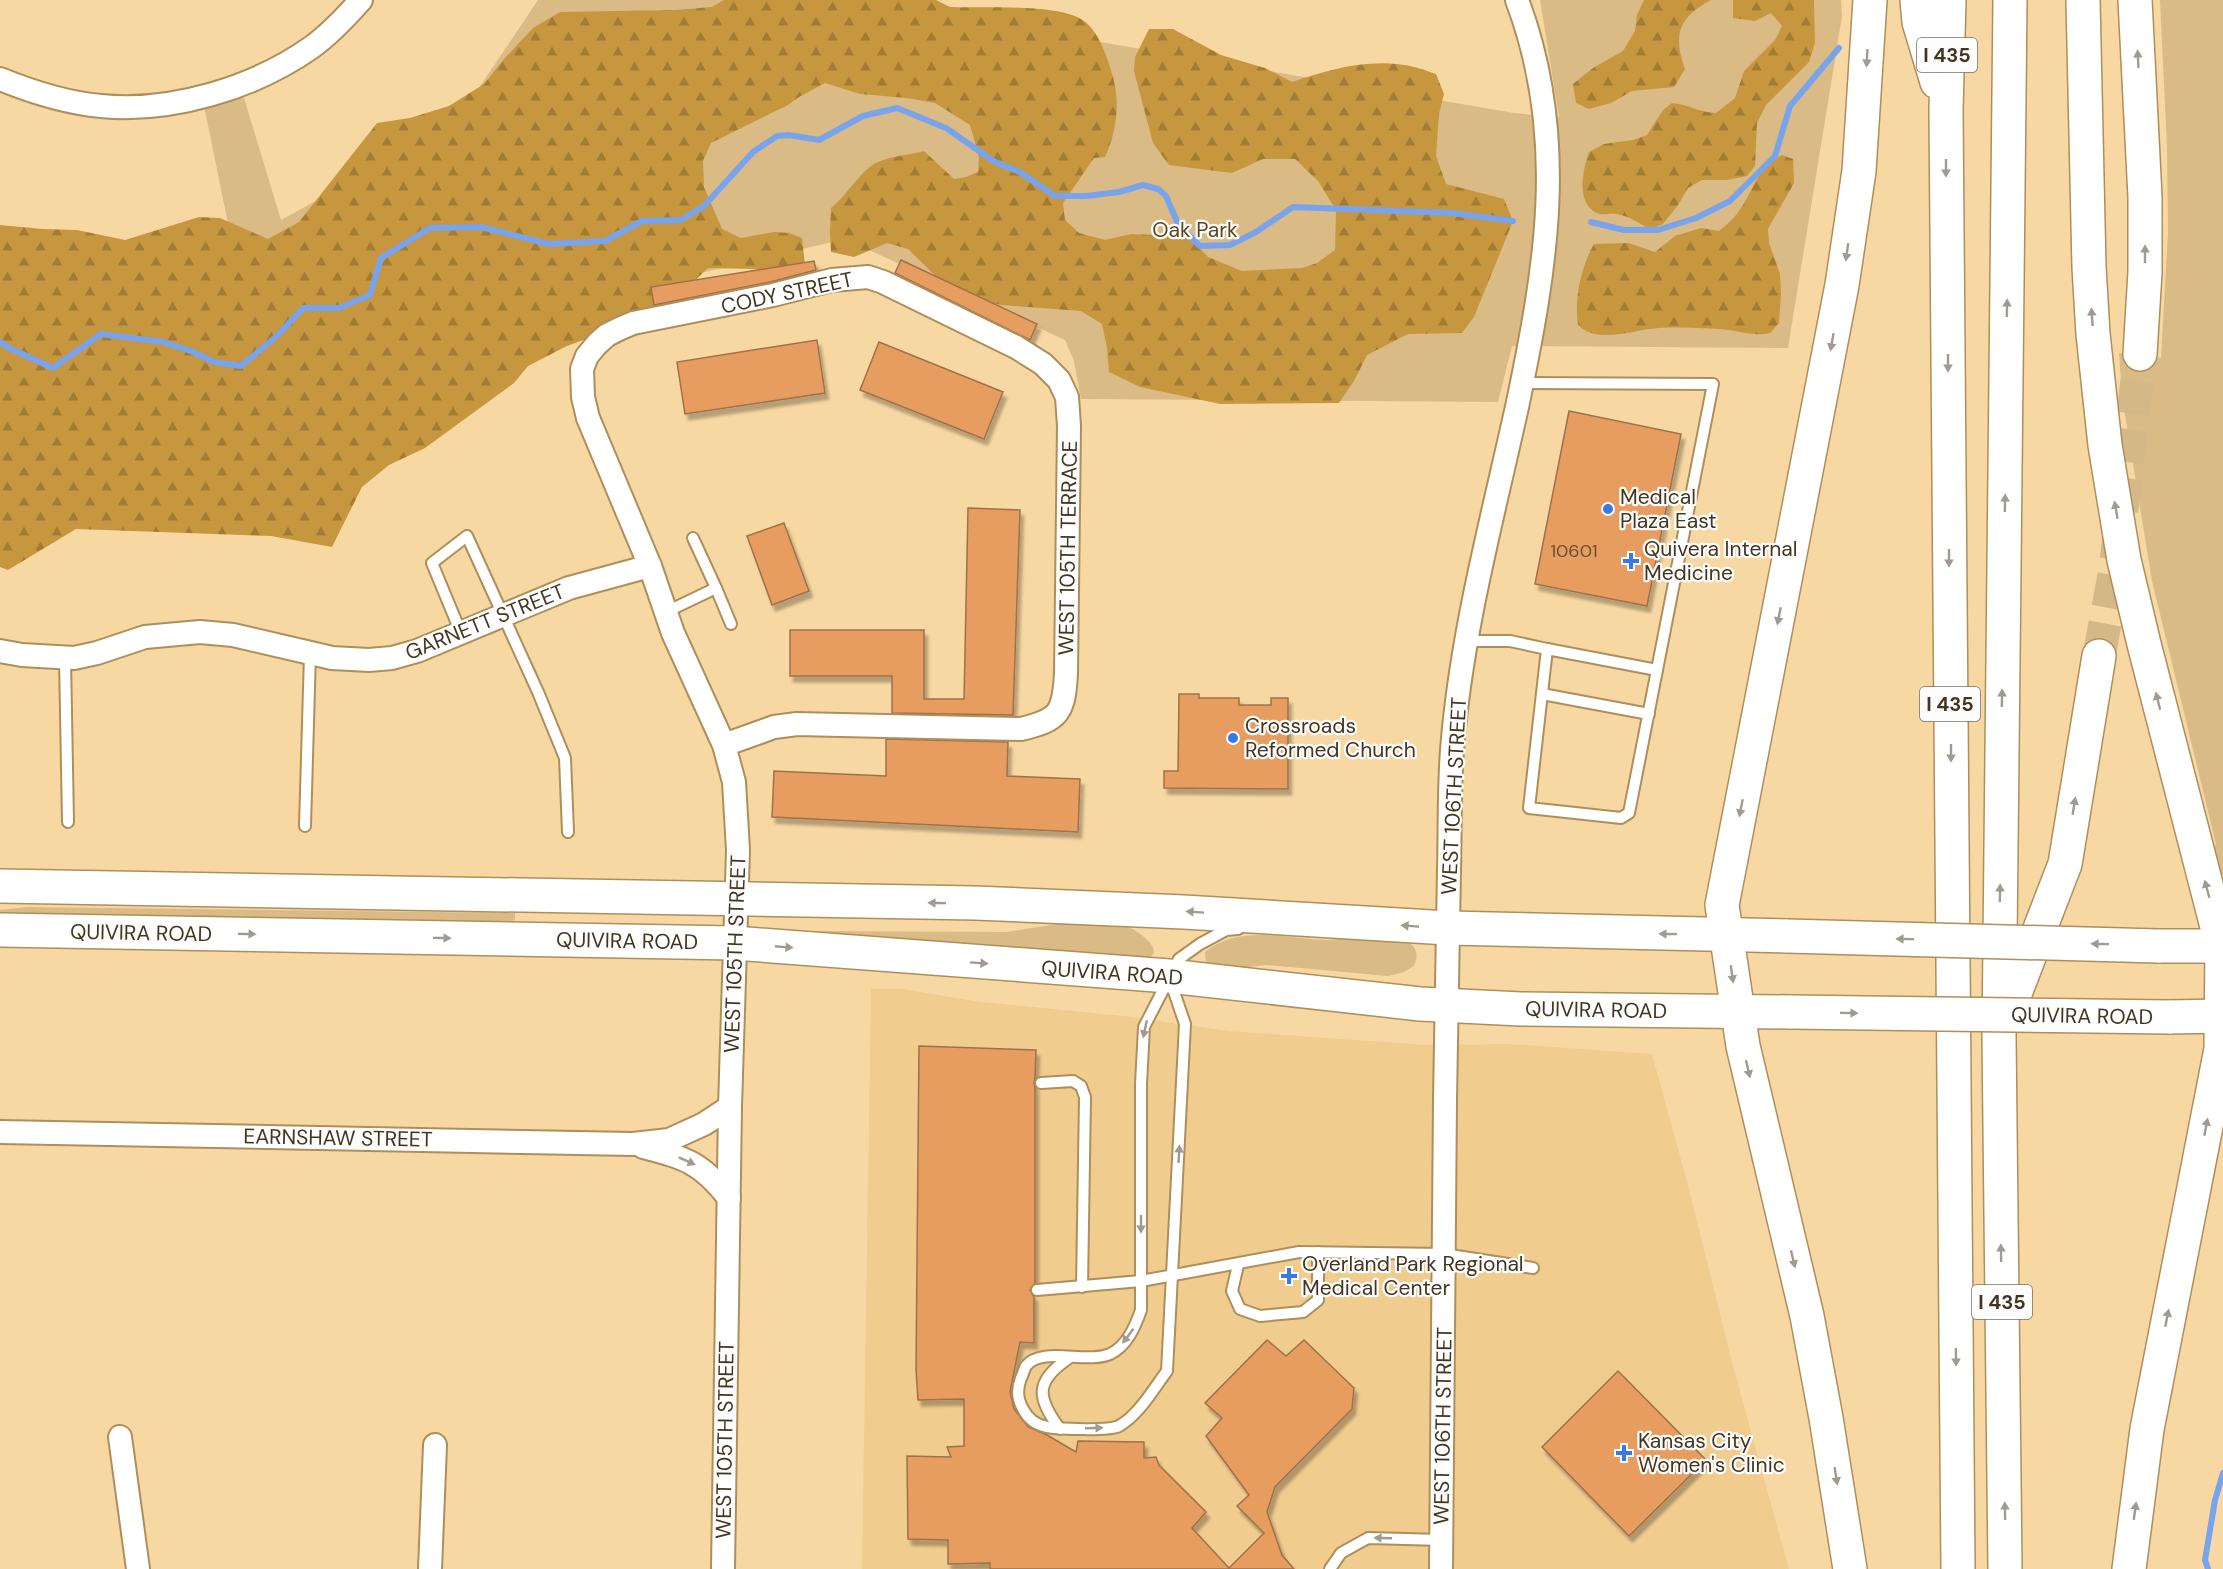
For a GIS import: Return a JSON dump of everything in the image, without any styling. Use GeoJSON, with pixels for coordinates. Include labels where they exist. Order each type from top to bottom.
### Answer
{"type":"FeatureCollection","features":[{"type":"Feature","properties":{"kind":"main road"},"geometry":{"type":"LineString","coordinates":[[1850,1569],[1827,1418],[1807,1316],[1743,1046],[1722,905],[1842,285],[1859,171],[1870,0]]}},
{"type":"Feature","properties":{"kind":"main road"},"geometry":{"type":"LineString","coordinates":[[1917,0],[1919,22],[1946,110]]}},
{"type":"Feature","properties":{"kind":"main road","name":"I 435"},"geometry":{"type":"LineString","coordinates":[[1948,0],[1946,110],[1958,1569]]}},
{"type":"Feature","properties":{"kind":"main road","name":"I 435"},"geometry":{"type":"LineString","coordinates":[[2005,1569],[1999,1036],[2010,0]]}},
{"type":"Feature","properties":{"kind":"main road"},"geometry":{"type":"LineString","coordinates":[[2083,0],[2089,267],[2093,334],[2105,445],[2124,560],[2141,633],[2222,946],[2221,1050],[2147,1429],[2129,1569]]}},
{"type":"Feature","properties":{"kind":"main road"},"geometry":{"type":"LineString","coordinates":[[2135,0],[2145,197],[2145,272],[2140,354]]}},
{"type":"Feature","properties":{"kind":"main road"},"geometry":{"type":"LineString","coordinates":[[1999,1036],[2065,864],[2099,656]]}},
{"type":"Feature","properties":{"kind":"main road"},"geometry":{"type":"LineString","coordinates":[[0,886],[975,903],[1184,912],[1342,927],[2222,946]]}},
{"type":"Feature","properties":{"kind":"main road","name":"QUIVIRA ROAD"},"geometry":{"type":"LineString","coordinates":[[0,930],[734,943],[1169,976],[1445,1005],[1521,1009],[2222,1016]]}},
{"type":"Feature","properties":{"kind":"street"},"geometry":{"type":"LineString","coordinates":[[0,79],[27,90],[76,103],[101,106],[152,106],[178,102],[221,91],[276,69],[313,46],[344,19],[361,0]]}},
{"type":"Feature","properties":{"kind":"street","name":"WEST 106TH STREET"},"geometry":{"type":"LineString","coordinates":[[1441,1569],[1445,1005],[1452,753],[1458,691],[1467,641],[1522,382],[1544,265],[1549,157],[1531,36],[1517,0]]}},
{"type":"Feature","properties":{"kind":"street","name":"CODY STREET"},"geometry":{"type":"LineString","coordinates":[[582,369],[587,356],[607,334],[633,323],[740,303],[832,280],[867,277],[883,282],[1016,347],[1043,364],[1059,380]]}},
{"type":"Feature","properties":{"kind":"street","name":"WEST 105TH STREET"},"geometry":{"type":"LineString","coordinates":[[582,369],[583,397],[588,418],[650,566],[666,612],[724,745],[734,782],[738,850],[730,1107],[723,1569]]}},
{"type":"Feature","properties":{"kind":"street","name":"WEST 105TH TERRACE"},"geometry":{"type":"LineString","coordinates":[[724,745],[785,725],[1020,729],[1043,724],[1055,717],[1063,700],[1066,673],[1069,426],[1067,398],[1059,380]]}},
{"type":"Feature","properties":{"kind":"street","name":"GARNETT STREET"},"geometry":{"type":"LineString","coordinates":[[0,651],[22,655],[74,658],[145,637],[200,632],[233,635],[286,646],[310,654],[359,660],[392,658],[417,651],[569,588],[650,566]]}},
{"type":"Feature","properties":{"kind":"street","name":"EARNSHAW STREET"},"geometry":{"type":"LineString","coordinates":[[0,1132],[633,1144],[669,1140],[704,1124],[730,1107]]}},
{"type":"Feature","properties":{"kind":"street","name":"EARNSHAW STREET"},"geometry":{"type":"LineString","coordinates":[[633,1144],[694,1163],[714,1178],[729,1198]]}},
{"type":"Feature","properties":{"kind":"street"},"geometry":{"type":"LineString","coordinates":[[120,1437],[138,1569]]}},
{"type":"Feature","properties":{"kind":"street"},"geometry":{"type":"LineString","coordinates":[[430,1569],[435,1445]]}},
{"type":"Feature","properties":{"kind":"lane"},"geometry":{"type":"LineString","coordinates":[[1522,382],[1713,384],[1629,813],[1621,818],[1529,808],[1547,649]]}},
{"type":"Feature","properties":{"kind":"lane"},"geometry":{"type":"LineString","coordinates":[[461,633],[432,563],[467,536],[538,692],[564,758],[568,832]]}},
{"type":"Feature","properties":{"kind":"lane"},"geometry":{"type":"LineString","coordinates":[[693,538],[731,624]]}},
{"type":"Feature","properties":{"kind":"lane"},"geometry":{"type":"LineString","coordinates":[[666,612],[716,588]]}},
{"type":"Feature","properties":{"kind":"lane"},"geometry":{"type":"LineString","coordinates":[[1467,641],[1510,641],[1657,670]]}},
{"type":"Feature","properties":{"kind":"lane"},"geometry":{"type":"LineString","coordinates":[[305,825],[310,654]]}},
{"type":"Feature","properties":{"kind":"lane"},"geometry":{"type":"LineString","coordinates":[[65,658],[68,822]]}},
{"type":"Feature","properties":{"kind":"lane"},"geometry":{"type":"LineString","coordinates":[[1542,694],[1648,714]]}},
{"type":"Feature","properties":{"kind":"lane"},"geometry":{"type":"LineString","coordinates":[[1169,976],[1185,1024],[1167,1371],[1133,1414],[1118,1427],[1060,1429],[1039,1425],[1026,1416],[1019,1402],[1018,1386],[1027,1365],[1045,1355],[1069,1358],[1110,1354],[1125,1342],[1141,1311],[1141,1094],[1144,1027],[1169,976],[1179,959],[1226,930],[1245,929]]}},
{"type":"Feature","properties":{"kind":"lane"},"geometry":{"type":"LineString","coordinates":[[1041,1083],[1073,1081],[1081,1086],[1085,1097],[1082,1287]]}},
{"type":"Feature","properties":{"kind":"lane"},"geometry":{"type":"LineString","coordinates":[[1037,1290],[1142,1281],[1299,1252],[1444,1254],[1533,1268]]}},
{"type":"Feature","properties":{"kind":"lane"},"geometry":{"type":"LineString","coordinates":[[1238,1264],[1232,1291],[1240,1309],[1260,1316],[1303,1312],[1318,1300],[1318,1252]]}},
{"type":"Feature","properties":{"kind":"lane"},"geometry":{"type":"LineString","coordinates":[[1060,1429],[1053,1420],[1042,1396],[1045,1378],[1054,1368],[1069,1358]]}},
{"type":"Feature","properties":{"kind":"lane"},"geometry":{"type":"LineString","coordinates":[[1330,1569],[1341,1554],[1368,1538],[1442,1540]]}},
{"type":"Feature","properties":{"kind":"shaded area","name":"Overland Park Regional Medical Center"},"geometry":{"type":"Polygon","coordinates":[[[871,989],[903,989],[974,1001],[1124,1016],[1229,1031],[1427,1045],[1509,1044],[1652,1054],[1688,1185],[1733,1366],[1789,1569],[862,1569],[871,989]]]}},
{"type":"Feature","properties":{"kind":"green space","name":"Oak Park"},"geometry":{"type":"Polygon","coordinates":[[[538,0],[855,0],[1514,113],[1559,117],[1540,0],[1841,0],[1842,16],[1788,348],[1512,346],[1498,402],[1081,399],[1074,361],[1065,340],[845,239],[599,297],[307,505],[0,512],[0,228],[80,247],[232,243],[203,101],[241,88],[281,220],[454,125],[538,0]]]}},
{"type":"Feature","properties":{"kind":"green space","name":"Oak Park"},"geometry":{"type":"Polygon","coordinates":[[[724,0],[936,0],[950,7],[1035,9],[1079,18],[1090,27],[1099,40],[1108,61],[1117,101],[1113,135],[1105,157],[1094,158],[1063,203],[1065,220],[1079,233],[1105,240],[1131,234],[1155,235],[1179,226],[1208,257],[1242,271],[1302,268],[1317,263],[1335,250],[1336,210],[1318,181],[1295,159],[1263,159],[1232,173],[1169,165],[1153,143],[1134,71],[1135,57],[1149,29],[1173,29],[1221,55],[1265,68],[1292,82],[1333,70],[1375,63],[1416,67],[1436,74],[1444,94],[1439,114],[1436,156],[1446,184],[1504,199],[1513,221],[1474,317],[1462,333],[1408,334],[1367,355],[1354,381],[1339,403],[1220,404],[1140,387],[1109,372],[1102,324],[1081,311],[1002,305],[969,299],[949,289],[908,249],[887,243],[854,257],[831,252],[831,208],[872,165],[889,158],[924,151],[954,179],[978,172],[979,157],[970,125],[935,103],[860,94],[825,83],[788,105],[711,143],[703,161],[704,187],[722,229],[741,238],[774,232],[789,233],[802,238],[805,265],[794,275],[756,269],[708,268],[664,310],[567,346],[528,366],[514,383],[425,448],[389,465],[362,487],[332,547],[271,536],[76,529],[8,570],[0,567],[0,225],[77,230],[125,240],[199,217],[220,218],[268,239],[299,222],[377,123],[410,118],[449,106],[484,84],[533,28],[560,12],[676,10],[712,7],[724,0]]]}},
{"type":"Feature","properties":{"kind":"green space"},"geometry":{"type":"Polygon","coordinates":[[[1644,0],[1711,0],[1691,13],[1681,28],[1679,46],[1685,69],[1674,87],[1632,91],[1611,103],[1589,109],[1576,103],[1573,84],[1593,68],[1623,51],[1635,31],[1637,15],[1644,0]]]}},
{"type":"Feature","properties":{"kind":"green space"},"geometry":{"type":"Polygon","coordinates":[[[1733,0],[1814,0],[1815,43],[1809,62],[1766,105],[1757,123],[1755,166],[1747,176],[1727,180],[1702,180],[1688,188],[1663,224],[1650,230],[1625,216],[1597,213],[1590,208],[1583,194],[1583,176],[1589,152],[1604,144],[1633,140],[1647,135],[1663,110],[1672,103],[1716,113],[1735,98],[1744,71],[1775,40],[1782,26],[1771,13],[1755,21],[1733,18],[1733,0]]]}},
{"type":"Feature","properties":{"kind":"green space"},"geometry":{"type":"Polygon","coordinates":[[[2160,0],[2223,0],[2223,875],[2218,870],[2211,853],[2216,844],[2152,581],[2122,396],[2119,353],[2161,358],[2168,233],[2167,148],[2160,0]]]}},
{"type":"Feature","properties":{"kind":"green space"},"geometry":{"type":"Polygon","coordinates":[[[1782,155],[1793,159],[1794,183],[1768,229],[1769,243],[1780,274],[1781,294],[1779,323],[1770,333],[1674,328],[1605,335],[1586,331],[1578,325],[1577,304],[1580,283],[1585,263],[1594,244],[1628,243],[1655,252],[1675,236],[1701,228],[1719,231],[1742,207],[1760,174],[1773,160],[1782,155]]]}},
{"type":"Feature","properties":{"kind":"green space"},"geometry":{"type":"Polygon","coordinates":[[[27,907],[515,913],[515,920],[495,924],[0,919],[0,910],[27,907]]]}},
{"type":"Feature","properties":{"kind":"green space"},"geometry":{"type":"Polygon","coordinates":[[[1083,920],[1108,922],[1131,928],[1150,943],[1154,953],[1148,959],[994,946],[809,937],[809,931],[1007,932],[1083,920]]]}},
{"type":"Feature","properties":{"kind":"green space"},"geometry":{"type":"Polygon","coordinates":[[[1364,934],[1401,939],[1409,943],[1415,948],[1417,956],[1414,966],[1404,972],[1388,976],[1266,965],[1232,969],[1206,964],[1205,952],[1218,943],[1233,938],[1264,935],[1327,940],[1364,934]]]}},
{"type":"Feature","properties":{"kind":"building"},"geometry":{"type":"Polygon","coordinates":[[[901,260],[1037,324],[1030,340],[895,273],[901,260]]]}},
{"type":"Feature","properties":{"kind":"building"},"geometry":{"type":"Polygon","coordinates":[[[814,261],[816,270],[770,282],[654,305],[651,287],[814,261]]]}},
{"type":"Feature","properties":{"kind":"building"},"geometry":{"type":"Polygon","coordinates":[[[817,340],[825,393],[685,414],[677,362],[817,340]]]}},
{"type":"Feature","properties":{"kind":"building"},"geometry":{"type":"Polygon","coordinates":[[[879,342],[1003,392],[984,439],[860,390],[879,342]]]}},
{"type":"Feature","properties":{"kind":"building","name":"Medical Plaza East"},"geometry":{"type":"Polygon","coordinates":[[[1569,411],[1681,434],[1647,606],[1535,584],[1569,411]]]}},
{"type":"Feature","properties":{"kind":"building"},"geometry":{"type":"Polygon","coordinates":[[[968,508],[1020,510],[1013,715],[892,713],[892,676],[790,676],[790,630],[924,630],[924,699],[964,699],[968,508]]]}},
{"type":"Feature","properties":{"kind":"building"},"geometry":{"type":"Polygon","coordinates":[[[784,523],[809,591],[772,605],[747,536],[784,523]]]}},
{"type":"Feature","properties":{"kind":"building","name":"Crossroads Reformed Church"},"geometry":{"type":"Polygon","coordinates":[[[1179,694],[1199,694],[1199,698],[1239,698],[1239,705],[1271,705],[1271,698],[1288,698],[1288,789],[1164,788],[1164,771],[1178,771],[1179,694]]]}},
{"type":"Feature","properties":{"kind":"building"},"geometry":{"type":"Polygon","coordinates":[[[886,739],[1008,742],[1007,776],[1080,779],[1078,832],[772,817],[774,771],[886,776],[886,739]]]}},
{"type":"Feature","properties":{"kind":"building"},"geometry":{"type":"Polygon","coordinates":[[[919,1046],[1036,1050],[1034,1083],[1035,1283],[1030,1290],[1034,1297],[1034,1343],[1020,1342],[1010,1392],[1014,1409],[1028,1427],[1076,1452],[1078,1441],[1144,1442],[1144,1458],[1156,1457],[1159,1465],[1206,1512],[1192,1528],[1229,1568],[1264,1533],[1237,1506],[1249,1495],[1206,1436],[1222,1418],[1205,1403],[1267,1340],[1286,1356],[1304,1340],[1354,1388],[1352,1409],[1275,1487],[1267,1512],[1282,1555],[1294,1569],[990,1569],[990,1563],[948,1564],[948,1540],[908,1539],[907,1456],[951,1457],[947,1447],[964,1446],[964,1399],[918,1400],[916,1369],[919,1046]]]}},
{"type":"Feature","properties":{"kind":"building","name":"Kansas City Women's Clinic"},"geometry":{"type":"Polygon","coordinates":[[[1618,1371],[1706,1460],[1629,1536],[1542,1447],[1618,1371]]]}},
{"type":"Feature","properties":{"kind":"waterway"},"geometry":{"type":"LineString","coordinates":[[1591,222],[1624,230],[1658,230],[1696,218],[1730,201],[1775,156],[1790,106],[1839,48]]}},
{"type":"Feature","properties":{"kind":"waterway"},"geometry":{"type":"LineString","coordinates":[[0,342],[53,368],[101,334],[163,342],[191,351],[214,362],[241,366],[278,335],[303,308],[339,308],[370,295],[381,258],[430,228],[481,227],[549,244],[605,241],[642,221],[681,220],[704,206],[753,152],[777,136],[789,135],[819,140],[863,116],[897,108],[946,128],[995,162],[1020,172],[1055,196],[1086,196],[1119,192],[1143,185],[1158,189],[1166,196],[1179,226],[1200,246],[1230,245],[1256,232],[1293,207],[1452,213],[1513,221]]}},
{"type":"Feature","properties":{"kind":"waterway"},"geometry":{"type":"LineString","coordinates":[[2208,1569],[2205,1560],[2215,1500],[2223,1473]]}},
{"type":"Feature","properties":{"kind":"tunnel"},"geometry":{"type":"LineString","coordinates":[[2099,656],[2115,570],[2140,354]]}},
{"type":"Feature","properties":{"kind":"place","name":"Medical Plaza East"},"geometry":{"type":"Point","coordinates":[1608,509]}},
{"type":"Feature","properties":{"kind":"place","name":"Quivera Internal Medicine"},"geometry":{"type":"Point","coordinates":[1631,561]}},
{"type":"Feature","properties":{"kind":"place","name":"Crossroads Reformed Church"},"geometry":{"type":"Point","coordinates":[1233,738]}},
{"type":"Feature","properties":{"kind":"place","name":"Overland Park Regional Medical Center"},"geometry":{"type":"Point","coordinates":[1289,1276]}},
{"type":"Feature","properties":{"kind":"place","name":"Kansas City Women's Clinic"},"geometry":{"type":"Point","coordinates":[1624,1453]}}]}
